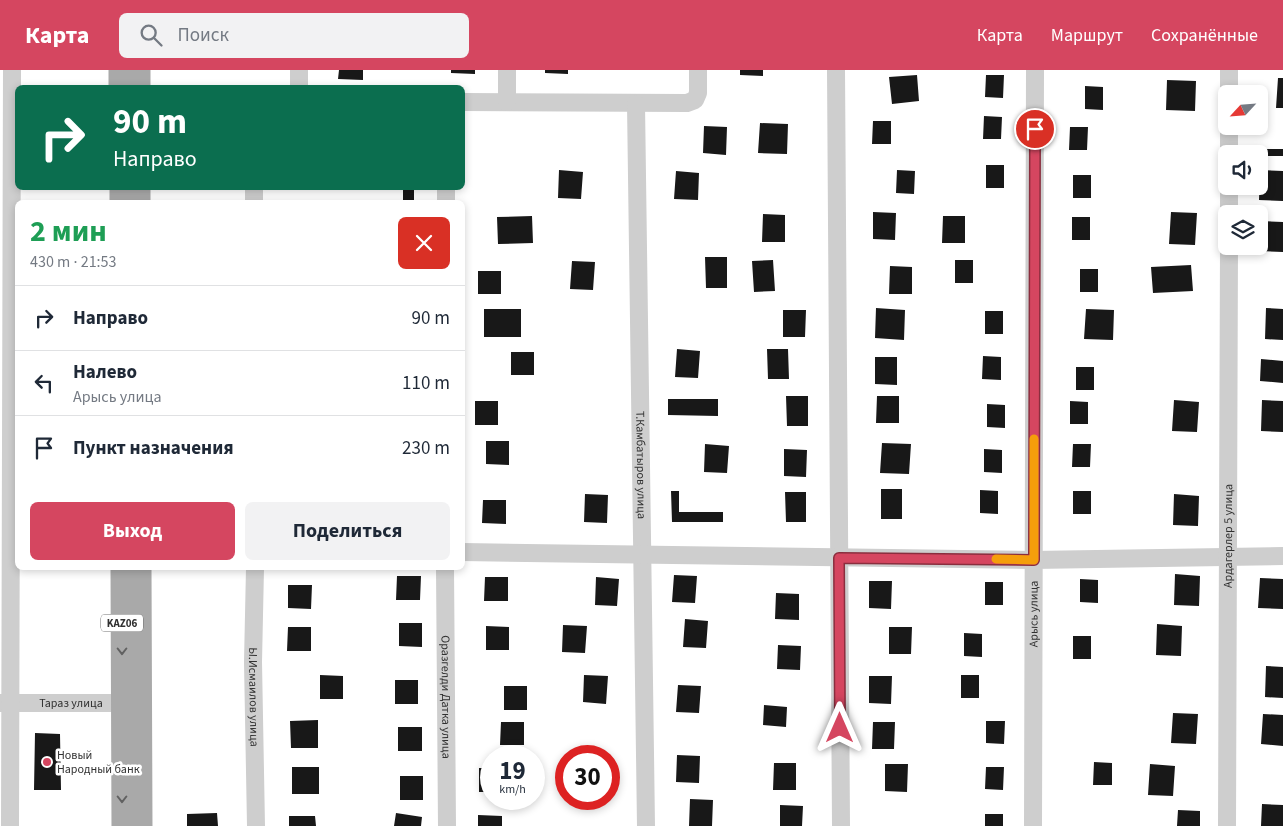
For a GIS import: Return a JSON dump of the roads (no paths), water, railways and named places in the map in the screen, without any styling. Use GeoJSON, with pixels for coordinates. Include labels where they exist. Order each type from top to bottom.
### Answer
{"type":"FeatureCollection","features":[{"type":"Feature","properties":{"kind":"main road"},"geometry":{"type":"LineString","coordinates":[[119,70],[119,85]]}},
{"type":"Feature","properties":{"kind":"main road"},"geometry":{"type":"LineString","coordinates":[[140,70],[140,85]]}},
{"type":"Feature","properties":{"kind":"main road","name":"KАZ06"},"geometry":{"type":"LineString","coordinates":[[122,570],[132,592]]}},
{"type":"Feature","properties":{"kind":"main road","name":"KАZ06"},"geometry":{"type":"LineString","coordinates":[[122,826],[132,703],[132,592],[140,570]]}},
{"type":"Feature","properties":{"kind":"main road","name":"KАZ06"},"geometry":{"type":"LineString","coordinates":[[132,703],[142,826]]}},
{"type":"Feature","properties":{"kind":"street"},"geometry":{"type":"LineString","coordinates":[[10,826],[5,703],[12,70]]}},
{"type":"Feature","properties":{"kind":"street"},"geometry":{"type":"LineString","coordinates":[[299,70],[299,85]]}},
{"type":"Feature","properties":{"kind":"street"},"geometry":{"type":"LineString","coordinates":[[507,70],[507,102]]}},
{"type":"Feature","properties":{"kind":"street"},"geometry":{"type":"LineString","coordinates":[[465,102],[687,103],[695,100],[698,92],[698,70]]}},
{"type":"Feature","properties":{"kind":"street"},"geometry":{"type":"LineString","coordinates":[[836,70],[841,826]]}},
{"type":"Feature","properties":{"kind":"street","name":"Арысь улица"},"geometry":{"type":"LineString","coordinates":[[1033,826],[1035,70]]}},
{"type":"Feature","properties":{"kind":"street"},"geometry":{"type":"LineString","coordinates":[[1229,70],[1229,85]]}},
{"type":"Feature","properties":{"kind":"street","name":"Т.Камбатыров улица"},"geometry":{"type":"LineString","coordinates":[[636,104],[646,826]]}},
{"type":"Feature","properties":{"kind":"street","name":"Ардагерлер 5 улица"},"geometry":{"type":"LineString","coordinates":[[1227,826],[1229,255]]}},
{"type":"Feature","properties":{"kind":"street"},"geometry":{"type":"LineString","coordinates":[[465,552],[1034,560],[1283,556]]}},
{"type":"Feature","properties":{"kind":"street","name":"Ы.Исмаилов улица"},"geometry":{"type":"LineString","coordinates":[[255,570],[253,662],[256,826]]}},
{"type":"Feature","properties":{"kind":"street","name":"Оразгелди Датка улица"},"geometry":{"type":"LineString","coordinates":[[444,570],[448,826]]}},
{"type":"Feature","properties":{"kind":"street","name":"Тараз улица"},"geometry":{"type":"LineString","coordinates":[[5,703],[132,703]]}},
{"type":"Feature","properties":{"kind":"place","name":"Новый Народный банк"},"geometry":{"type":"Point","coordinates":[47,762]}}]}
